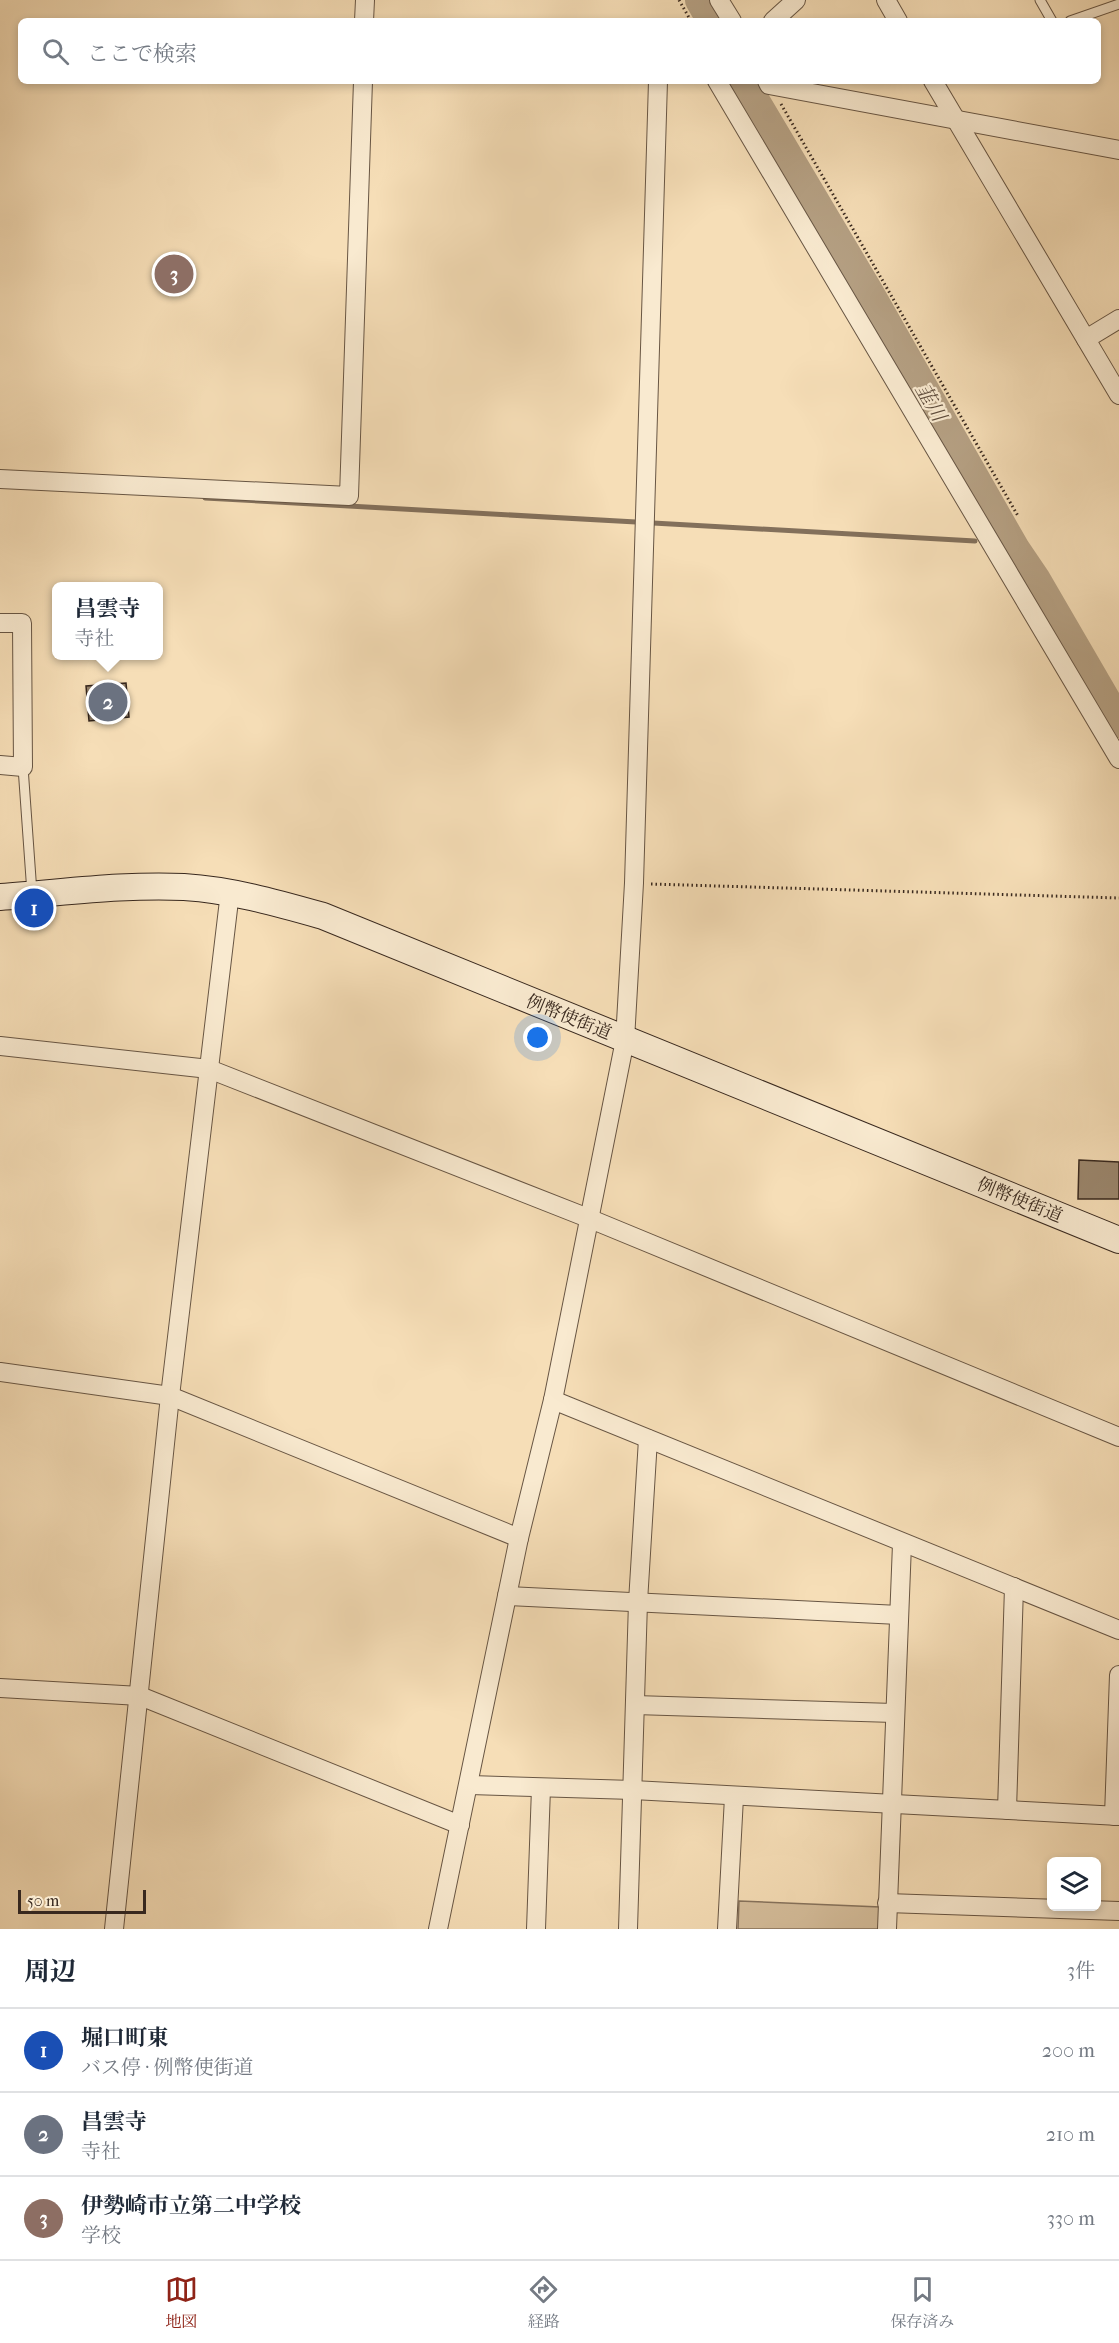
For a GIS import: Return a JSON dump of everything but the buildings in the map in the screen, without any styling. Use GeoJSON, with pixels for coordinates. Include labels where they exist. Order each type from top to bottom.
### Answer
{"type":"FeatureCollection","features":[{"type":"Feature","properties":{"kind":"main road","name":"例幣使街道"},"geometry":{"type":"LineString","coordinates":[[0,897],[144,887],[183,887],[230,892],[323,916],[1119,1240]]}},
{"type":"Feature","properties":{"kind":"street"},"geometry":{"type":"LineString","coordinates":[[364,18],[365,0]]}},
{"type":"Feature","properties":{"kind":"street"},"geometry":{"type":"LineString","coordinates":[[719,0],[730,18]]}},
{"type":"Feature","properties":{"kind":"street"},"geometry":{"type":"LineString","coordinates":[[776,18],[796,0]]}},
{"type":"Feature","properties":{"kind":"street"},"geometry":{"type":"LineString","coordinates":[[886,0],[896,18]]}},
{"type":"Feature","properties":{"kind":"street"},"geometry":{"type":"LineString","coordinates":[[0,479],[349,496],[363,84]]}},
{"type":"Feature","properties":{"kind":"street"},"geometry":{"type":"LineString","coordinates":[[438,1929],[470,1785],[519,1538],[553,1400],[625,1040],[634,883],[658,84]]}},
{"type":"Feature","properties":{"kind":"street"},"geometry":{"type":"LineString","coordinates":[[719,84],[1119,759]]}},
{"type":"Feature","properties":{"kind":"street"},"geometry":{"type":"LineString","coordinates":[[773,84],[1119,150]]}},
{"type":"Feature","properties":{"kind":"street"},"geometry":{"type":"LineString","coordinates":[[935,84],[1119,395]]}},
{"type":"Feature","properties":{"kind":"street"},"geometry":{"type":"LineString","coordinates":[[1086,339],[1119,319]]}},
{"type":"Feature","properties":{"kind":"street"},"geometry":{"type":"LineString","coordinates":[[0,623],[22,623],[23,767],[0,765]]}},
{"type":"Feature","properties":{"kind":"street"},"geometry":{"type":"LineString","coordinates":[[114,1929],[170,1396],[230,892]]}},
{"type":"Feature","properties":{"kind":"street"},"geometry":{"type":"LineString","coordinates":[[0,1046],[209,1070],[588,1218],[1119,1437]]}},
{"type":"Feature","properties":{"kind":"street"},"geometry":{"type":"LineString","coordinates":[[0,1372],[170,1396],[519,1538]]}},
{"type":"Feature","properties":{"kind":"street"},"geometry":{"type":"LineString","coordinates":[[553,1400],[902,1544],[1119,1630]]}},
{"type":"Feature","properties":{"kind":"street"},"geometry":{"type":"LineString","coordinates":[[628,1929],[638,1602],[648,1439]]}},
{"type":"Feature","properties":{"kind":"street"},"geometry":{"type":"LineString","coordinates":[[887,1929],[902,1544]]}},
{"type":"Feature","properties":{"kind":"street"},"geometry":{"type":"LineString","coordinates":[[1007,1810],[1014,1587]]}},
{"type":"Feature","properties":{"kind":"street"},"geometry":{"type":"LineString","coordinates":[[507,1596],[899,1615]]}},
{"type":"Feature","properties":{"kind":"street"},"geometry":{"type":"LineString","coordinates":[[470,1785],[633,1790],[1116,1816],[1119,1675]]}},
{"type":"Feature","properties":{"kind":"street"},"geometry":{"type":"LineString","coordinates":[[0,1689],[140,1696],[460,1825]]}},
{"type":"Feature","properties":{"kind":"street"},"geometry":{"type":"LineString","coordinates":[[635,1705],[894,1713]]}},
{"type":"Feature","properties":{"kind":"street"},"geometry":{"type":"LineString","coordinates":[[536,1929],[541,1788]]}},
{"type":"Feature","properties":{"kind":"street"},"geometry":{"type":"LineString","coordinates":[[727,1929],[734,1797]]}},
{"type":"Feature","properties":{"kind":"street"},"geometry":{"type":"LineString","coordinates":[[888,1903],[1119,1911]]}},
{"type":"Feature","properties":{"kind":"lane"},"geometry":{"type":"LineString","coordinates":[[1040,0],[1050,18]]}},
{"type":"Feature","properties":{"kind":"lane"},"geometry":{"type":"LineString","coordinates":[[1079,18],[1119,4]]}},
{"type":"Feature","properties":{"kind":"lane"},"geometry":{"type":"LineString","coordinates":[[23,767],[32,895]]}},
{"type":"Feature","properties":{"kind":"path"},"geometry":{"type":"LineString","coordinates":[[678,0],[689,18]]}},
{"type":"Feature","properties":{"kind":"path"},"geometry":{"type":"LineString","coordinates":[[769,84],[1018,516]]}},
{"type":"Feature","properties":{"kind":"path"},"geometry":{"type":"LineString","coordinates":[[634,883],[1119,898]]}},
{"type":"Feature","properties":{"kind":"shaded area"},"geometry":{"type":"Polygon","coordinates":[[[739,1901],[880,1907],[879,1929],[738,1929],[739,1901]]]}},
{"type":"Feature","properties":{"kind":"waterway","name":"韮川"},"geometry":{"type":"LineString","coordinates":[[700,0],[710,18]]}},
{"type":"Feature","properties":{"kind":"waterway","name":"韮川"},"geometry":{"type":"LineString","coordinates":[[745,84],[868,291],[1015,549],[1036,580],[1119,723]]}},
{"type":"Feature","properties":{"kind":"waterway"},"geometry":{"type":"LineString","coordinates":[[205,498],[636,522]]}},
{"type":"Feature","properties":{"kind":"waterway"},"geometry":{"type":"LineString","coordinates":[[653,523],[975,541]]}},
{"type":"Feature","properties":{"kind":"waterway"},"geometry":{"type":"LineString","coordinates":[[995,535],[1007,533]]}},
{"type":"Feature","properties":{"kind":"place","name":"伊勢崎市立第二中学校"},"geometry":{"type":"Point","coordinates":[174,274]}},
{"type":"Feature","properties":{"kind":"place","name":"昌雲寺"},"geometry":{"type":"Point","coordinates":[108,702]}},
{"type":"Feature","properties":{"kind":"place","name":"堀口町東"},"geometry":{"type":"Point","coordinates":[34,908]}}]}
